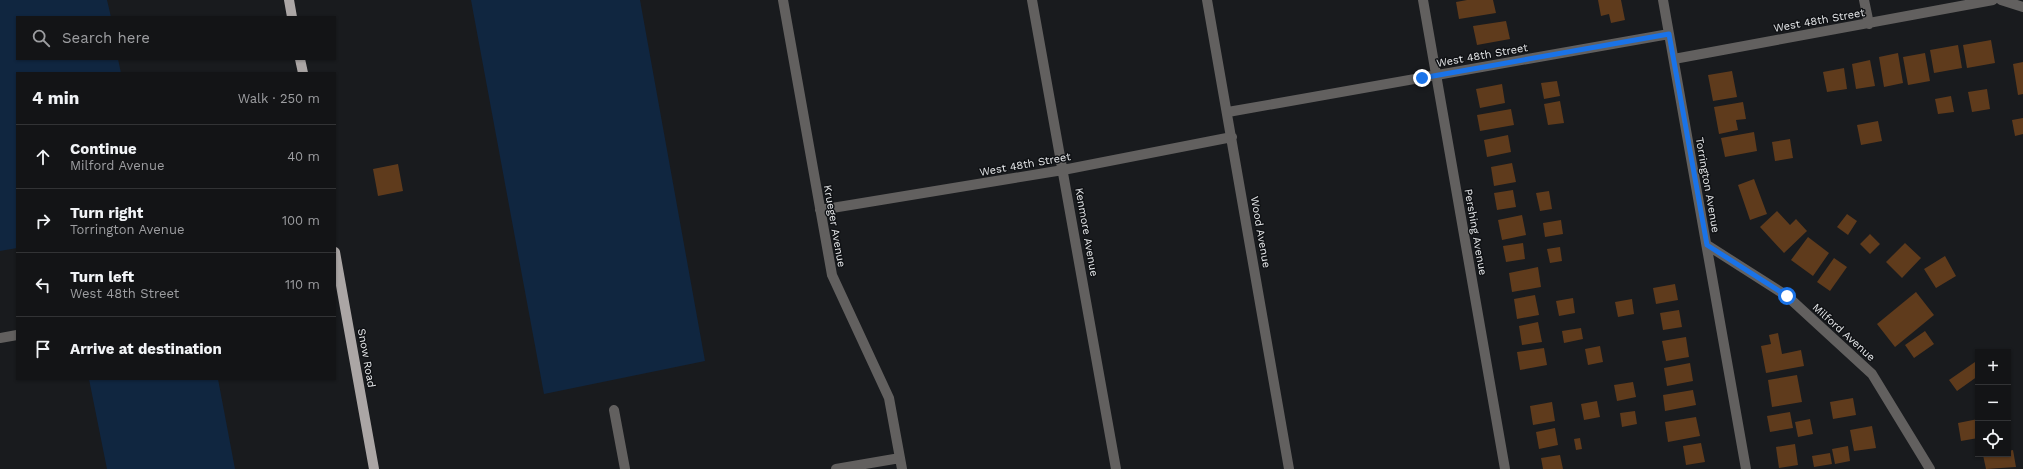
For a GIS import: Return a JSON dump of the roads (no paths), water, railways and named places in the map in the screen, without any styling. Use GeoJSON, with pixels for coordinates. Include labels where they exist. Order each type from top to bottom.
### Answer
{"type":"FeatureCollection","features":[{"type":"Feature","properties":{"kind":"main road"},"geometry":{"type":"LineString","coordinates":[[289,0],[292,16]]}},
{"type":"Feature","properties":{"kind":"main road"},"geometry":{"type":"LineString","coordinates":[[300,60],[303,72]]}},
{"type":"Feature","properties":{"kind":"main road","name":"Snow Road"},"geometry":{"type":"LineString","coordinates":[[336,258],[374,469]]}},
{"type":"Feature","properties":{"kind":"street","name":"Krueger Avenue"},"geometry":{"type":"LineString","coordinates":[[783,0],[832,274],[889,398],[902,469]]}},
{"type":"Feature","properties":{"kind":"street","name":"Kenmore Avenue"},"geometry":{"type":"LineString","coordinates":[[1032,0],[1064,170],[1116,469]]}},
{"type":"Feature","properties":{"kind":"street","name":"Wood Avenue"},"geometry":{"type":"LineString","coordinates":[[1207,0],[1228,112],[1289,469]]}},
{"type":"Feature","properties":{"kind":"street","name":"Pershing Avenue"},"geometry":{"type":"LineString","coordinates":[[1423,0],[1505,469]]}},
{"type":"Feature","properties":{"kind":"street","name":"Torrington Avenue"},"geometry":{"type":"LineString","coordinates":[[1663,0],[1746,469]]}},
{"type":"Feature","properties":{"kind":"street"},"geometry":{"type":"LineString","coordinates":[[1864,0],[1869,24]]}},
{"type":"Feature","properties":{"kind":"street","name":"West 48th Street"},"geometry":{"type":"LineString","coordinates":[[1674,59],[1992,0]]}},
{"type":"Feature","properties":{"kind":"street"},"geometry":{"type":"LineString","coordinates":[[2001,0],[2023,6]]}},
{"type":"Feature","properties":{"kind":"street","name":"West 48th Street"},"geometry":{"type":"LineString","coordinates":[[1228,112],[1669,34]]}},
{"type":"Feature","properties":{"kind":"street","name":"West 48th Street"},"geometry":{"type":"LineString","coordinates":[[820,210],[1064,170],[1232,137]]}},
{"type":"Feature","properties":{"kind":"street","name":"Milford Avenue"},"geometry":{"type":"LineString","coordinates":[[1707,245],[1787,296],[1872,374],[1930,469]]}},
{"type":"Feature","properties":{"kind":"street"},"geometry":{"type":"LineString","coordinates":[[0,338],[16,335]]}},
{"type":"Feature","properties":{"kind":"street"},"geometry":{"type":"LineString","coordinates":[[614,410],[625,469]]}},
{"type":"Feature","properties":{"kind":"street"},"geometry":{"type":"LineString","coordinates":[[836,469],[900,458]]}}]}
